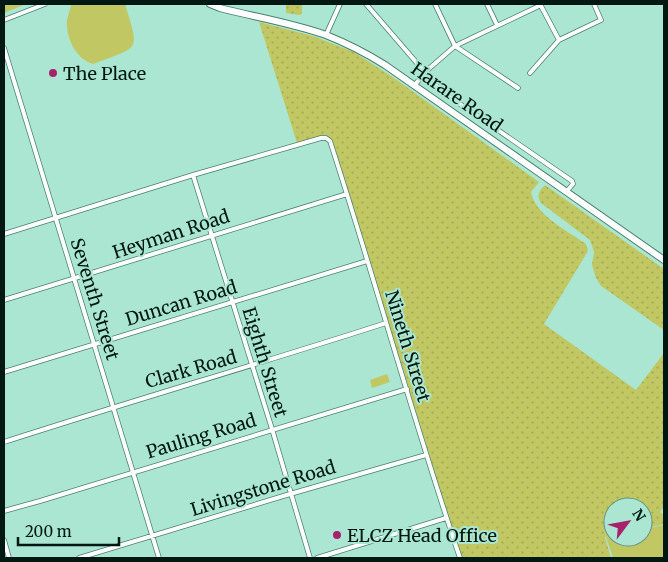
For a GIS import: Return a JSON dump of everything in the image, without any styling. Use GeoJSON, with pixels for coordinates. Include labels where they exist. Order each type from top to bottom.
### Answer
{"type":"FeatureCollection","features":[{"type":"Feature","properties":{"kind":"highway","name":"Harare Road"},"geometry":{"type":"LineString","coordinates":[[210,4],[326,35],[363,52],[414,85],[664,260]]}},
{"type":"Feature","properties":{"kind":"street"},"geometry":{"type":"LineString","coordinates":[[4,21],[45,4]]}},
{"type":"Feature","properties":{"kind":"street"},"geometry":{"type":"LineString","coordinates":[[326,35],[340,4]]}},
{"type":"Feature","properties":{"kind":"street"},"geometry":{"type":"LineString","coordinates":[[366,4],[424,73],[443,92],[572,181],[573,184],[566,192]]}},
{"type":"Feature","properties":{"kind":"street"},"geometry":{"type":"LineString","coordinates":[[434,4],[455,46],[518,88]]}},
{"type":"Feature","properties":{"kind":"street"},"geometry":{"type":"LineString","coordinates":[[488,4],[497,25]]}},
{"type":"Feature","properties":{"kind":"street"},"geometry":{"type":"LineString","coordinates":[[414,85],[424,73],[455,46],[540,4],[559,40]]}},
{"type":"Feature","properties":{"kind":"street"},"geometry":{"type":"LineString","coordinates":[[530,73],[559,40],[601,20],[594,4]]}},
{"type":"Feature","properties":{"kind":"street","name":"Seventh Street"},"geometry":{"type":"LineString","coordinates":[[4,48],[159,558]]}},
{"type":"Feature","properties":{"kind":"street"},"geometry":{"type":"LineString","coordinates":[[496,143],[503,133]]}},
{"type":"Feature","properties":{"kind":"street","name":"Nineth Street"},"geometry":{"type":"LineString","coordinates":[[193,176],[321,138],[326,138],[330,141],[426,455],[460,558]]}},
{"type":"Feature","properties":{"kind":"street"},"geometry":{"type":"LineString","coordinates":[[4,234],[193,176]]}},
{"type":"Feature","properties":{"kind":"street","name":"Eighth Street"},"geometry":{"type":"LineString","coordinates":[[193,176],[310,558]]}},
{"type":"Feature","properties":{"kind":"street","name":"Heyman Road"},"geometry":{"type":"LineString","coordinates":[[4,300],[74,280],[347,194]]}},
{"type":"Feature","properties":{"kind":"street","name":"Duncan Road"},"geometry":{"type":"LineString","coordinates":[[4,372],[367,260]]}},
{"type":"Feature","properties":{"kind":"street","name":"Clark Road"},"geometry":{"type":"LineString","coordinates":[[4,442],[386,323]]}},
{"type":"Feature","properties":{"kind":"street","name":"Pauling Road"},"geometry":{"type":"LineString","coordinates":[[4,511],[40,502],[406,389]]}},
{"type":"Feature","properties":{"kind":"street","name":"Livingstone Road"},"geometry":{"type":"LineString","coordinates":[[79,558],[426,455]]}},
{"type":"Feature","properties":{"kind":"street"},"geometry":{"type":"LineString","coordinates":[[317,558],[446,518]]}},
{"type":"Feature","properties":{"kind":"street"},"geometry":{"type":"LineString","coordinates":[[4,540],[9,558]]}},
{"type":"Feature","properties":{"kind":"green space"},"geometry":{"type":"Polygon","coordinates":[[[4,4],[26,4],[4,13],[4,4]]]}},
{"type":"Feature","properties":{"kind":"green space"},"geometry":{"type":"Polygon","coordinates":[[[125,4],[133,32],[134,40],[132,46],[120,54],[93,64],[88,62],[74,49],[69,37],[67,23],[71,5],[125,4]]]}},
{"type":"Feature","properties":{"kind":"green space"},"geometry":{"type":"Polygon","coordinates":[[[286,4],[302,4],[302,14],[286,13],[286,4]]]}},
{"type":"Feature","properties":{"kind":"green space"},"geometry":{"type":"Polygon","coordinates":[[[259,22],[313,36],[354,52],[394,78],[539,182],[531,192],[539,208],[553,222],[586,244],[588,251],[544,324],[636,390],[664,353],[664,507],[660,512],[664,515],[664,524],[653,527],[653,497],[603,497],[603,547],[608,547],[611,558],[461,558],[332,139],[324,135],[297,143],[259,22]]]}},
{"type":"Feature","properties":{"kind":"green space"},"geometry":{"type":"Polygon","coordinates":[[[545,185],[664,269],[664,330],[601,286],[592,265],[594,252],[590,240],[541,203],[539,193],[545,185]]]}},
{"type":"Feature","properties":{"kind":"green space"},"geometry":{"type":"Polygon","coordinates":[[[387,374],[390,382],[372,388],[370,380],[387,374]]]}},
{"type":"Feature","properties":{"kind":"green space"},"geometry":{"type":"Polygon","coordinates":[[[664,525],[664,558],[613,558],[609,547],[653,547],[653,527],[664,525]]]}},
{"type":"Feature","properties":{"kind":"place","name":"The Place"},"geometry":{"type":"Point","coordinates":[53,73]}},
{"type":"Feature","properties":{"kind":"place","name":"ELCZ Head Office"},"geometry":{"type":"Point","coordinates":[337,535]}}]}
